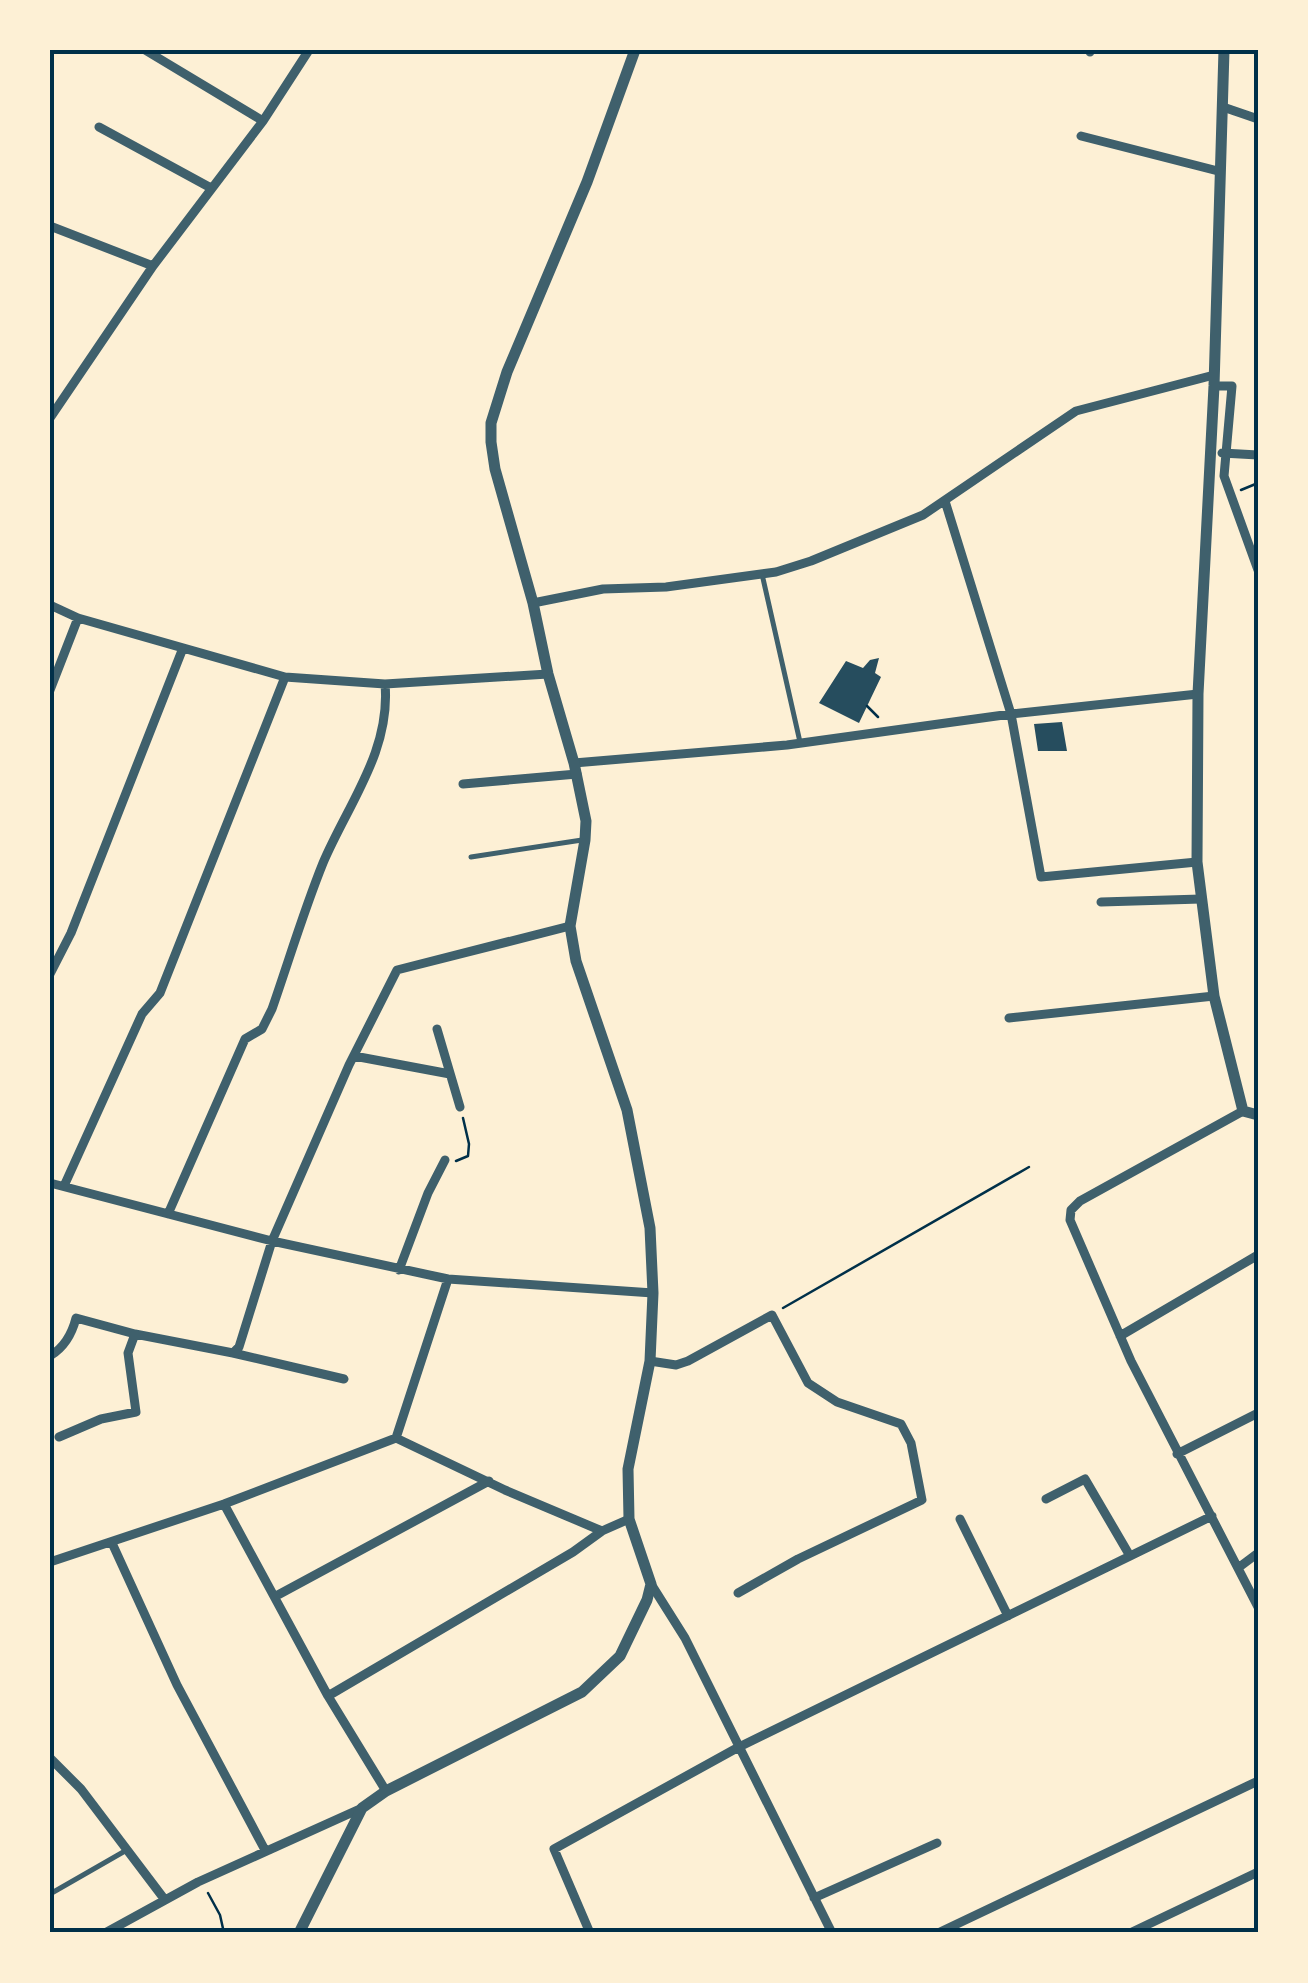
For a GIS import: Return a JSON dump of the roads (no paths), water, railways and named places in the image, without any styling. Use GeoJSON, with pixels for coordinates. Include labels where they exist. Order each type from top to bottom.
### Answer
{"type":"FeatureCollection","features":[{"type":"Feature","properties":{"kind":"street"},"geometry":{"type":"LineString","coordinates":[[145,50],[263,121]]}},
{"type":"Feature","properties":{"kind":"street"},"geometry":{"type":"LineString","coordinates":[[50,418],[153,266],[263,121],[309,50]]}},
{"type":"Feature","properties":{"kind":"street"},"geometry":{"type":"LineString","coordinates":[[635,50],[588,182],[507,372],[491,423],[495,469],[533,603],[586,821],[570,926],[586,995],[626,1110],[650,1228],[650,1361],[628,1469],[629,1519],[651,1584],[685,1638],[832,1933]]}},
{"type":"Feature","properties":{"kind":"street"},"geometry":{"type":"LineString","coordinates":[[1224,50],[1214,380],[1198,694],[1197,862],[1214,996],[1243,1111]]}},
{"type":"Feature","properties":{"kind":"street"},"geometry":{"type":"LineString","coordinates":[[1223,108],[1258,118]]}},
{"type":"Feature","properties":{"kind":"street"},"geometry":{"type":"LineString","coordinates":[[99,127],[211,188]]}},
{"type":"Feature","properties":{"kind":"street"},"geometry":{"type":"LineString","coordinates":[[1080,136],[1218,171]]}},
{"type":"Feature","properties":{"kind":"street"},"geometry":{"type":"LineString","coordinates":[[50,226],[153,266]]}},
{"type":"Feature","properties":{"kind":"street"},"geometry":{"type":"LineString","coordinates":[[533,603],[603,589],[762,574],[811,560],[896,528],[946,502],[1076,412],[1214,380],[1232,386],[1224,476],[1258,570]]}},
{"type":"Feature","properties":{"kind":"street"},"geometry":{"type":"LineString","coordinates":[[1210,458],[1225,452],[1258,455]]}},
{"type":"Feature","properties":{"kind":"street"},"geometry":{"type":"LineString","coordinates":[[946,502],[1012,714],[1042,877],[1197,862]]}},
{"type":"Feature","properties":{"kind":"street"},"geometry":{"type":"LineString","coordinates":[[50,605],[78,618],[285,676],[385,684],[548,674]]}},
{"type":"Feature","properties":{"kind":"street"},"geometry":{"type":"LineString","coordinates":[[50,690],[78,618]]}},
{"type":"Feature","properties":{"kind":"street"},"geometry":{"type":"LineString","coordinates":[[50,974],[71,933],[183,648]]}},
{"type":"Feature","properties":{"kind":"street"},"geometry":{"type":"LineString","coordinates":[[64,1186],[142,1014],[160,993],[285,676]]}},
{"type":"Feature","properties":{"kind":"street"},"geometry":{"type":"LineString","coordinates":[[168,1214],[246,1039],[262,1029],[272,1009],[324,862],[376,756],[387,707],[385,684]]}},
{"type":"Feature","properties":{"kind":"street"},"geometry":{"type":"LineString","coordinates":[[463,784],[1198,694]]}},
{"type":"Feature","properties":{"kind":"street"},"geometry":{"type":"LineString","coordinates":[[1102,902],[1201,899]]}},
{"type":"Feature","properties":{"kind":"street"},"geometry":{"type":"LineString","coordinates":[[232,1352],[239,1348],[272,1241],[354,1056],[400,968],[570,926]]}},
{"type":"Feature","properties":{"kind":"street"},"geometry":{"type":"LineString","coordinates":[[1010,1018],[1214,996]]}},
{"type":"Feature","properties":{"kind":"street"},"geometry":{"type":"LineString","coordinates":[[436,1029],[460,1107]]}},
{"type":"Feature","properties":{"kind":"street"},"geometry":{"type":"LineString","coordinates":[[354,1056],[450,1074]]}},
{"type":"Feature","properties":{"kind":"street"},"geometry":{"type":"LineString","coordinates":[[1258,1115],[1243,1111],[1080,1201],[1071,1210],[1070,1220],[1177,1454],[1258,1608]]}},
{"type":"Feature","properties":{"kind":"street"},"geometry":{"type":"LineString","coordinates":[[400,1270],[428,1193],[445,1160]]}},
{"type":"Feature","properties":{"kind":"street"},"geometry":{"type":"LineString","coordinates":[[50,1183],[272,1241],[448,1280],[653,1293]]}},
{"type":"Feature","properties":{"kind":"street"},"geometry":{"type":"LineString","coordinates":[[1120,1336],[1258,1255]]}},
{"type":"Feature","properties":{"kind":"street"},"geometry":{"type":"LineString","coordinates":[[396,1438],[448,1280]]}},
{"type":"Feature","properties":{"kind":"street"},"geometry":{"type":"LineString","coordinates":[[650,1361],[676,1365],[688,1362],[772,1315],[808,1384],[838,1402],[901,1424],[911,1443],[922,1500],[798,1559],[738,1593]]}},
{"type":"Feature","properties":{"kind":"street"},"geometry":{"type":"LineString","coordinates":[[50,1356],[60,1350],[76,1318],[344,1379]]}},
{"type":"Feature","properties":{"kind":"street"},"geometry":{"type":"LineString","coordinates":[[59,1437],[101,1420],[136,1412],[128,1352],[134,1334]]}},
{"type":"Feature","properties":{"kind":"street"},"geometry":{"type":"LineString","coordinates":[[1177,1454],[1258,1413]]}},
{"type":"Feature","properties":{"kind":"street"},"geometry":{"type":"LineString","coordinates":[[50,1562],[224,1504],[396,1438],[602,1530]]}},
{"type":"Feature","properties":{"kind":"street"},"geometry":{"type":"LineString","coordinates":[[1046,1500],[1085,1478],[1130,1556]]}},
{"type":"Feature","properties":{"kind":"street"},"geometry":{"type":"LineString","coordinates":[[276,1596],[489,1482]]}},
{"type":"Feature","properties":{"kind":"street"},"geometry":{"type":"LineString","coordinates":[[224,1504],[328,1696],[386,1791]]}},
{"type":"Feature","properties":{"kind":"street"},"geometry":{"type":"LineString","coordinates":[[590,1933],[554,1849],[737,1748],[1212,1516]]}},
{"type":"Feature","properties":{"kind":"street"},"geometry":{"type":"LineString","coordinates":[[328,1696],[573,1552],[602,1530],[629,1519]]}},
{"type":"Feature","properties":{"kind":"street"},"geometry":{"type":"LineString","coordinates":[[960,1519],[1008,1616]]}},
{"type":"Feature","properties":{"kind":"street"},"geometry":{"type":"LineString","coordinates":[[112,1542],[177,1685],[265,1850]]}},
{"type":"Feature","properties":{"kind":"street"},"geometry":{"type":"LineString","coordinates":[[1238,1568],[1258,1554]]}},
{"type":"Feature","properties":{"kind":"street"},"geometry":{"type":"LineString","coordinates":[[105,1933],[198,1882],[362,1808],[386,1791],[582,1692],[620,1656],[651,1584]]}},
{"type":"Feature","properties":{"kind":"street"},"geometry":{"type":"LineString","coordinates":[[50,1758],[81,1789],[165,1900]]}},
{"type":"Feature","properties":{"kind":"street"},"geometry":{"type":"LineString","coordinates":[[938,1933],[1258,1780]]}},
{"type":"Feature","properties":{"kind":"street"},"geometry":{"type":"LineString","coordinates":[[299,1933],[362,1808]]}},
{"type":"Feature","properties":{"kind":"street"},"geometry":{"type":"LineString","coordinates":[[814,1898],[937,1844]]}},
{"type":"Feature","properties":{"kind":"street"},"geometry":{"type":"LineString","coordinates":[[1130,1933],[1258,1872]]}},
{"type":"Feature","properties":{"kind":"lane"},"geometry":{"type":"LineString","coordinates":[[762,574],[800,743]]}},
{"type":"Feature","properties":{"kind":"lane"},"geometry":{"type":"LineString","coordinates":[[471,857],[585,840]]}},
{"type":"Feature","properties":{"kind":"lane"},"geometry":{"type":"LineString","coordinates":[[50,1894],[128,1849]]}}]}
